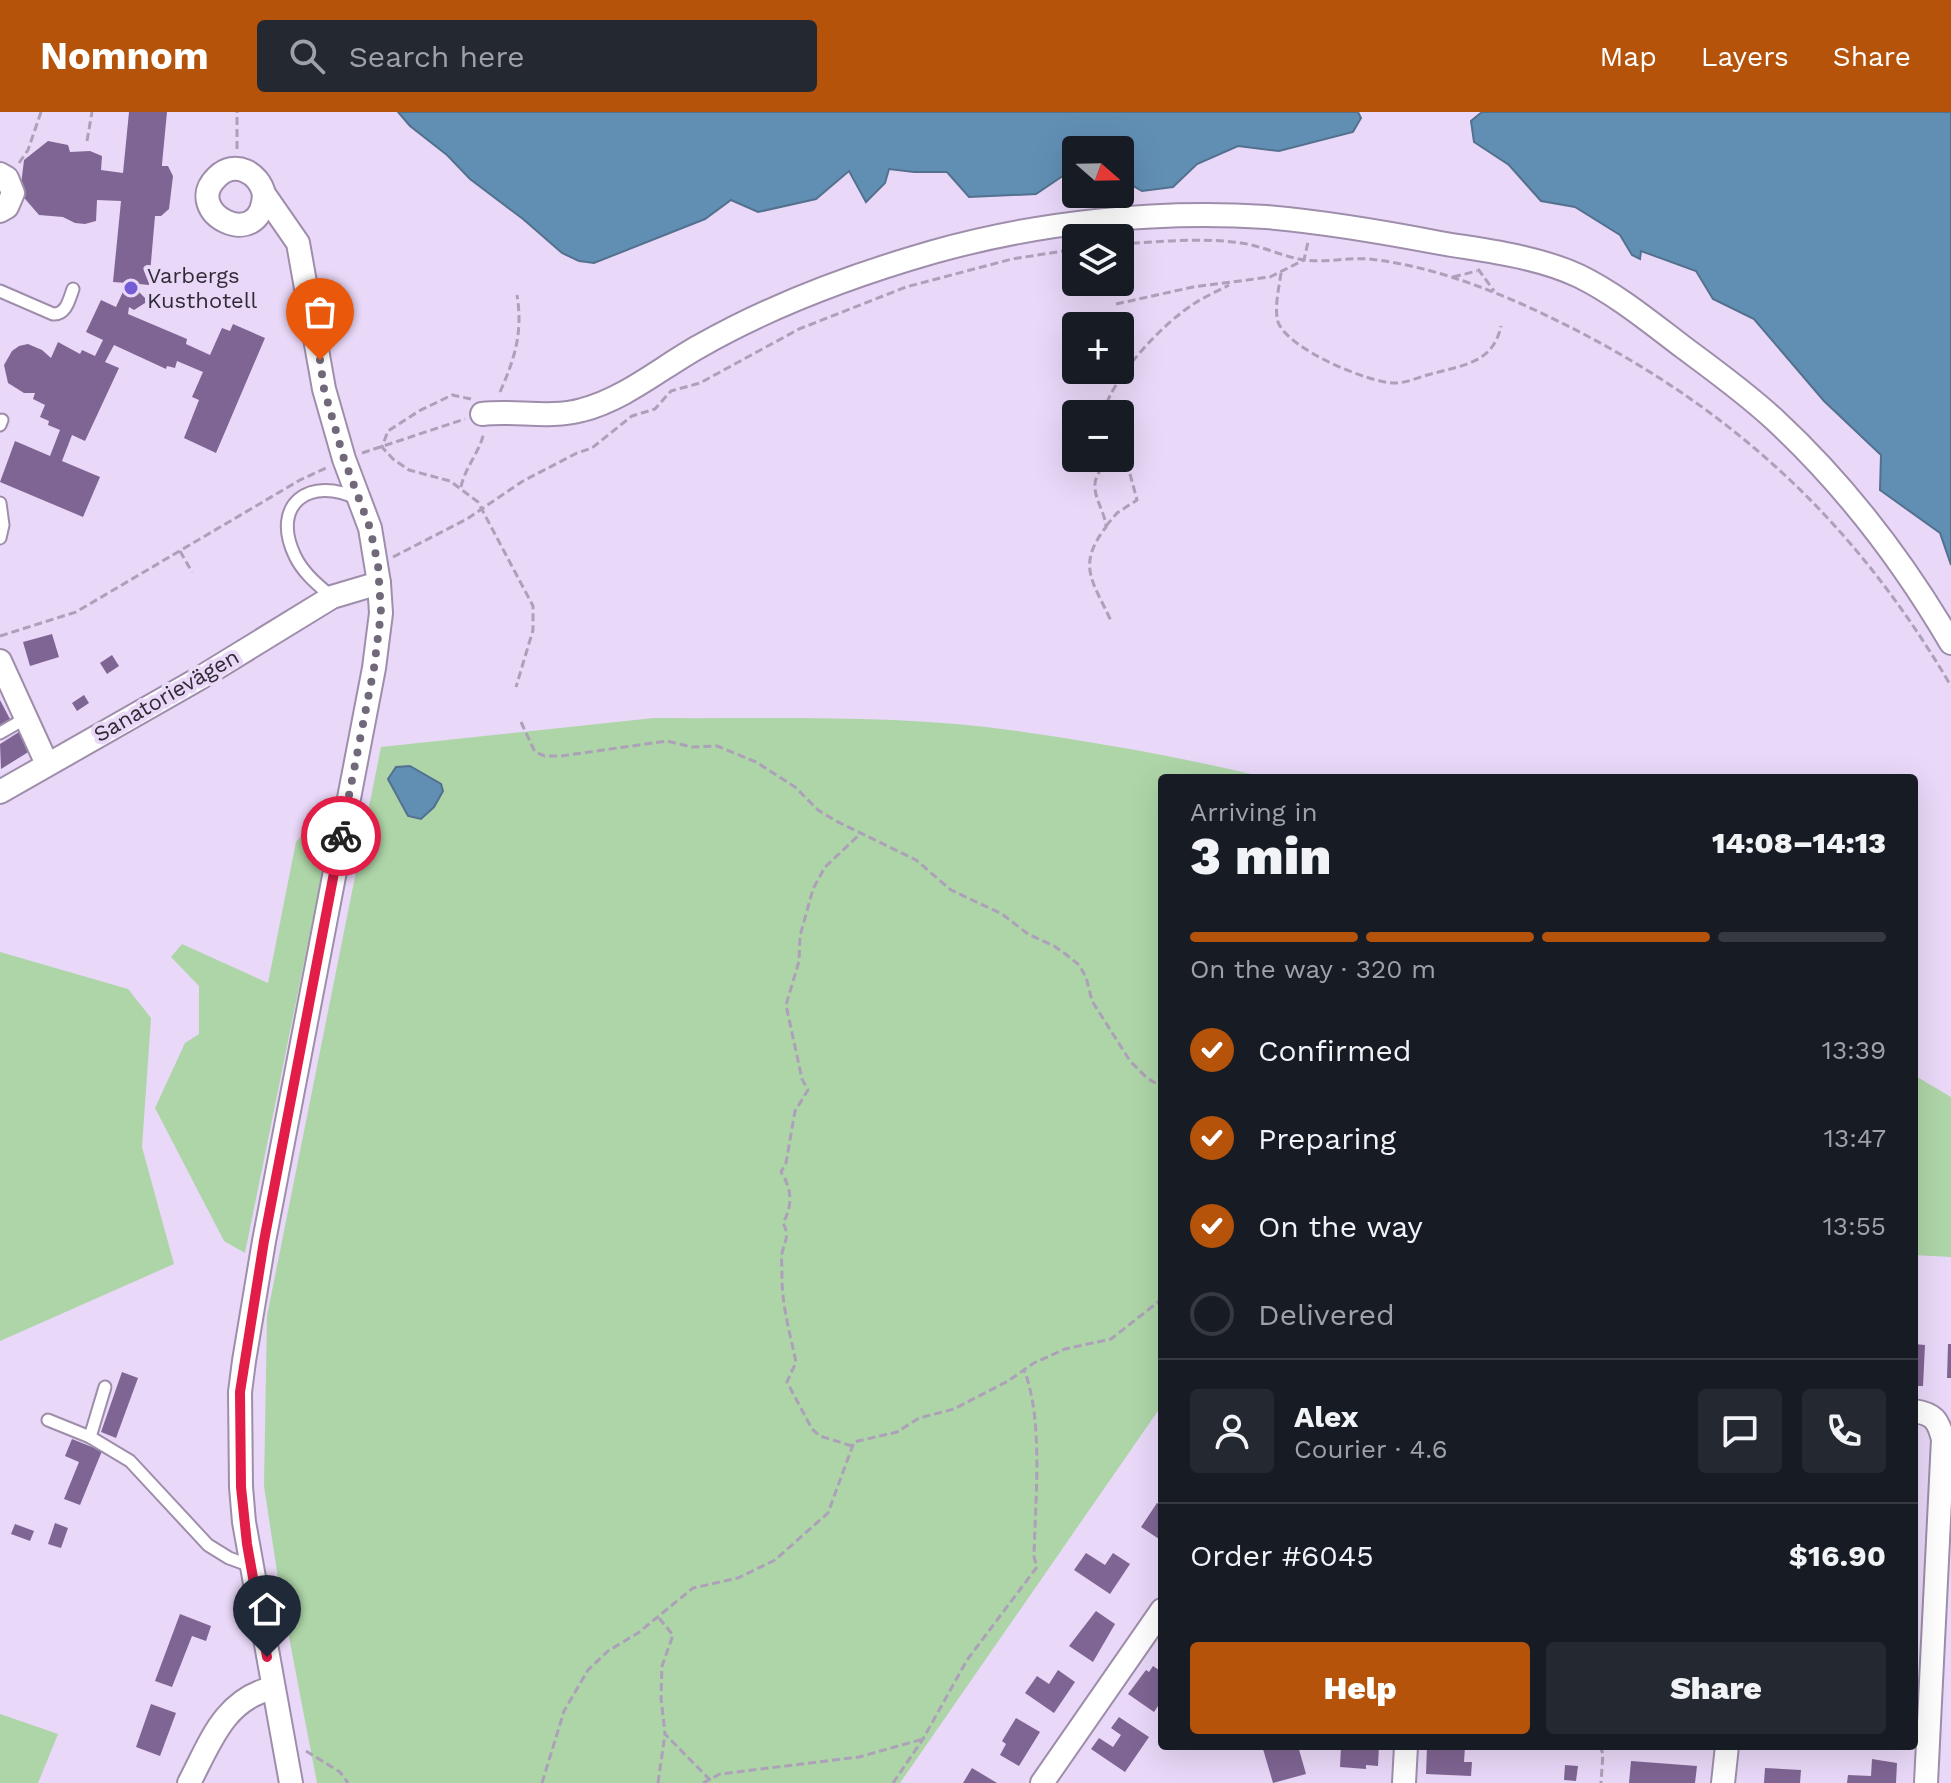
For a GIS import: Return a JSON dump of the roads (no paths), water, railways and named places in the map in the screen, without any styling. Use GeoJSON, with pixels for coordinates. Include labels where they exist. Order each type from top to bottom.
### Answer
{"type":"FeatureCollection","features":[{"type":"Feature","properties":{"kind":"street"},"geometry":{"type":"LineString","coordinates":[[264,194],[260,212],[247,223],[232,225],[223,222],[209,205],[211,184],[224,171],[236,169],[255,175],[264,194],[298,243],[324,389],[344,459],[370,528],[379,574],[381,613],[374,668],[264,1241],[240,1392],[241,1487],[251,1566],[291,1783]]}},
{"type":"Feature","properties":{"kind":"street"},"geometry":{"type":"LineString","coordinates":[[0,211],[7,207],[13,193],[4,176]]}},
{"type":"Feature","properties":{"kind":"street"},"geometry":{"type":"LineString","coordinates":[[486,413],[585,410],[632,387],[714,338],[832,285],[933,252],[984,240],[1093,221],[1142,218],[1264,217],[1398,235],[1544,263],[1579,277],[1608,293],[1718,373],[1803,446],[1884,539],[1951,643]]}},
{"type":"Feature","properties":{"kind":"street","name":"Sanatorievägen"},"geometry":{"type":"LineString","coordinates":[[0,792],[200,678],[332,597],[379,574]]}},
{"type":"Feature","properties":{"kind":"street"},"geometry":{"type":"LineString","coordinates":[[0,661],[47,764]]}},
{"type":"Feature","properties":{"kind":"street"},"geometry":{"type":"LineString","coordinates":[[1918,1412],[1930,1414],[1939,1422],[1943,1439],[1926,1783]]}},
{"type":"Feature","properties":{"kind":"street"},"geometry":{"type":"LineString","coordinates":[[1042,1783],[1158,1616]]}},
{"type":"Feature","properties":{"kind":"street"},"geometry":{"type":"LineString","coordinates":[[189,1783],[216,1730],[234,1708],[256,1692],[273,1688]]}},
{"type":"Feature","properties":{"kind":"street"},"geometry":{"type":"LineString","coordinates":[[1404,1783],[1406,1750]]}},
{"type":"Feature","properties":{"kind":"street"},"geometry":{"type":"LineString","coordinates":[[1723,1783],[1727,1750]]}},
{"type":"Feature","properties":{"kind":"lane"},"geometry":{"type":"LineString","coordinates":[[0,291],[58,315],[64,311],[73,289]]}},
{"type":"Feature","properties":{"kind":"lane"},"geometry":{"type":"LineString","coordinates":[[332,597],[305,573],[296,559],[286,530],[287,520],[300,498],[315,490],[333,489],[358,500]]}},
{"type":"Feature","properties":{"kind":"lane"},"geometry":{"type":"LineString","coordinates":[[0,503],[3,525],[0,538]]}},
{"type":"Feature","properties":{"kind":"lane"},"geometry":{"type":"LineString","coordinates":[[0,733],[26,718]]}},
{"type":"Feature","properties":{"kind":"lane"},"geometry":{"type":"LineString","coordinates":[[90,1437],[105,1387]]}},
{"type":"Feature","properties":{"kind":"lane"},"geometry":{"type":"LineString","coordinates":[[48,1420],[90,1437],[130,1461],[208,1545],[229,1558],[251,1566]]}},
{"type":"Feature","properties":{"kind":"water"},"geometry":{"type":"Polygon","coordinates":[[[398,112],[1358,112],[1361,118],[1353,132],[1279,151],[1238,146],[1197,164],[1173,187],[1142,191],[1134,186],[1134,136],[1062,136],[1062,176],[1036,194],[969,197],[947,172],[889,169],[885,183],[866,202],[849,171],[816,199],[758,212],[731,200],[705,219],[594,263],[579,261],[562,253],[410,126],[398,112]]]}},
{"type":"Feature","properties":{"kind":"water"},"geometry":{"type":"Polygon","coordinates":[[[1482,112],[1951,112],[1951,565],[1940,533],[1880,490],[1881,455],[1824,401],[1754,319],[1713,299],[1696,271],[1641,251],[1640,259],[1632,255],[1620,235],[1575,207],[1541,201],[1509,165],[1474,142],[1471,121],[1482,112]]]}},
{"type":"Feature","properties":{"kind":"water"},"geometry":{"type":"Polygon","coordinates":[[[410,766],[441,784],[443,791],[434,807],[421,819],[408,816],[388,779],[396,767],[410,766]]]}},
{"type":"Feature","properties":{"kind":"place","name":"Varbergs Kusthotell"},"geometry":{"type":"Point","coordinates":[131,288]}}]}
